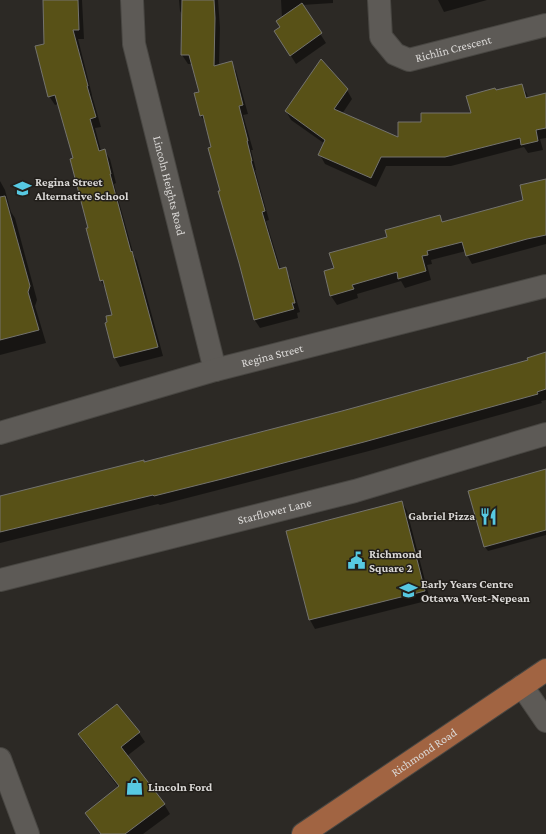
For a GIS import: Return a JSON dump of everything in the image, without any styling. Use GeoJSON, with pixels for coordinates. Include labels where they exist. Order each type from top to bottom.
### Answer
{"type":"FeatureCollection","features":[{"type":"Feature","properties":{"kind":"main road","name":"Richmond Road"},"geometry":{"type":"LineString","coordinates":[[303,834],[546,670]]}},
{"type":"Feature","properties":{"kind":"street","name":"Lincoln Heights Road"},"geometry":{"type":"LineString","coordinates":[[132,0],[134,44],[215,370]]}},
{"type":"Feature","properties":{"kind":"street","name":"Richlin Crescent"},"geometry":{"type":"LineString","coordinates":[[378,0],[381,37],[395,54],[409,60],[546,25]]}},
{"type":"Feature","properties":{"kind":"street","name":"Regina Street"},"geometry":{"type":"LineString","coordinates":[[0,433],[215,370],[546,286]]}},
{"type":"Feature","properties":{"kind":"street","name":"Starflower Lane"},"geometry":{"type":"LineString","coordinates":[[0,580],[355,492],[546,434]]}},
{"type":"Feature","properties":{"kind":"street"},"geometry":{"type":"LineString","coordinates":[[522,686],[546,721]]}},
{"type":"Feature","properties":{"kind":"street"},"geometry":{"type":"LineString","coordinates":[[0,759],[28,834]]}},
{"type":"Feature","properties":{"kind":"building"},"geometry":{"type":"Polygon","coordinates":[[[43,0],[78,0],[79,30],[73,30],[96,117],[90,119],[99,151],[105,149],[110,174],[158,347],[114,358],[105,323],[107,322],[106,316],[112,315],[103,280],[100,281],[86,228],[88,228],[70,159],[73,158],[55,95],[48,97],[35,46],[44,44],[43,0]]]}},
{"type":"Feature","properties":{"kind":"building"},"geometry":{"type":"Polygon","coordinates":[[[182,0],[214,0],[214,66],[232,61],[243,105],[239,106],[248,141],[251,161],[265,211],[262,212],[279,269],[286,267],[295,303],[292,303],[294,309],[254,320],[218,191],[220,191],[208,148],[211,147],[203,115],[200,116],[194,93],[199,92],[189,55],[181,55],[182,0]]]}},
{"type":"Feature","properties":{"kind":"building"},"geometry":{"type":"Polygon","coordinates":[[[302,3],[322,33],[290,56],[274,31],[280,27],[276,21],[302,3]]]}},
{"type":"Feature","properties":{"kind":"building"},"geometry":{"type":"Polygon","coordinates":[[[321,59],[348,89],[334,109],[398,137],[398,122],[421,122],[421,113],[471,113],[466,96],[495,88],[496,90],[522,84],[526,98],[546,93],[546,128],[536,130],[538,141],[521,145],[520,138],[445,157],[381,157],[371,178],[318,155],[325,140],[285,111],[321,59]]]}},
{"type":"Feature","properties":{"kind":"building"},"geometry":{"type":"Polygon","coordinates":[[[546,179],[546,235],[466,256],[462,242],[427,251],[428,255],[422,256],[426,271],[398,279],[397,272],[352,285],[354,289],[330,296],[324,271],[334,268],[329,253],[387,237],[385,230],[440,215],[442,222],[523,200],[520,185],[546,179]]]}},
{"type":"Feature","properties":{"kind":"building"},"geometry":{"type":"Polygon","coordinates":[[[5,196],[30,286],[28,292],[39,330],[0,340],[0,197],[5,196]]]}},
{"type":"Feature","properties":{"kind":"building"},"geometry":{"type":"Polygon","coordinates":[[[546,352],[546,389],[537,392],[538,394],[222,479],[0,532],[0,496],[144,460],[144,462],[342,411],[528,360],[527,358],[546,352]]]}},
{"type":"Feature","properties":{"kind":"building"},"geometry":{"type":"Polygon","coordinates":[[[546,469],[546,530],[484,547],[468,491],[546,469]]]}},
{"type":"Feature","properties":{"kind":"building","name":"Richmond Square 2"},"geometry":{"type":"Polygon","coordinates":[[[402,501],[425,591],[309,620],[286,531],[402,501]]]}},
{"type":"Feature","properties":{"kind":"building"},"geometry":{"type":"Polygon","coordinates":[[[117,704],[140,732],[121,747],[165,804],[125,834],[101,834],[85,813],[119,786],[78,734],[117,704]]]}},
{"type":"Feature","properties":{"kind":"place","name":"Regina Street Alternative School"},"geometry":{"type":"Point","coordinates":[22,189]}},
{"type":"Feature","properties":{"kind":"place","name":"Gabriel Pizza"},"geometry":{"type":"Point","coordinates":[488,516]}},
{"type":"Feature","properties":{"kind":"place","name":"Richmond Square 2"},"geometry":{"type":"Point","coordinates":[356,561]}},
{"type":"Feature","properties":{"kind":"place","name":"Early Years Centre Ottawa West-Nepean"},"geometry":{"type":"Point","coordinates":[408,591]}},
{"type":"Feature","properties":{"kind":"place","name":"Lincoln Ford"},"geometry":{"type":"Point","coordinates":[135,787]}}]}
